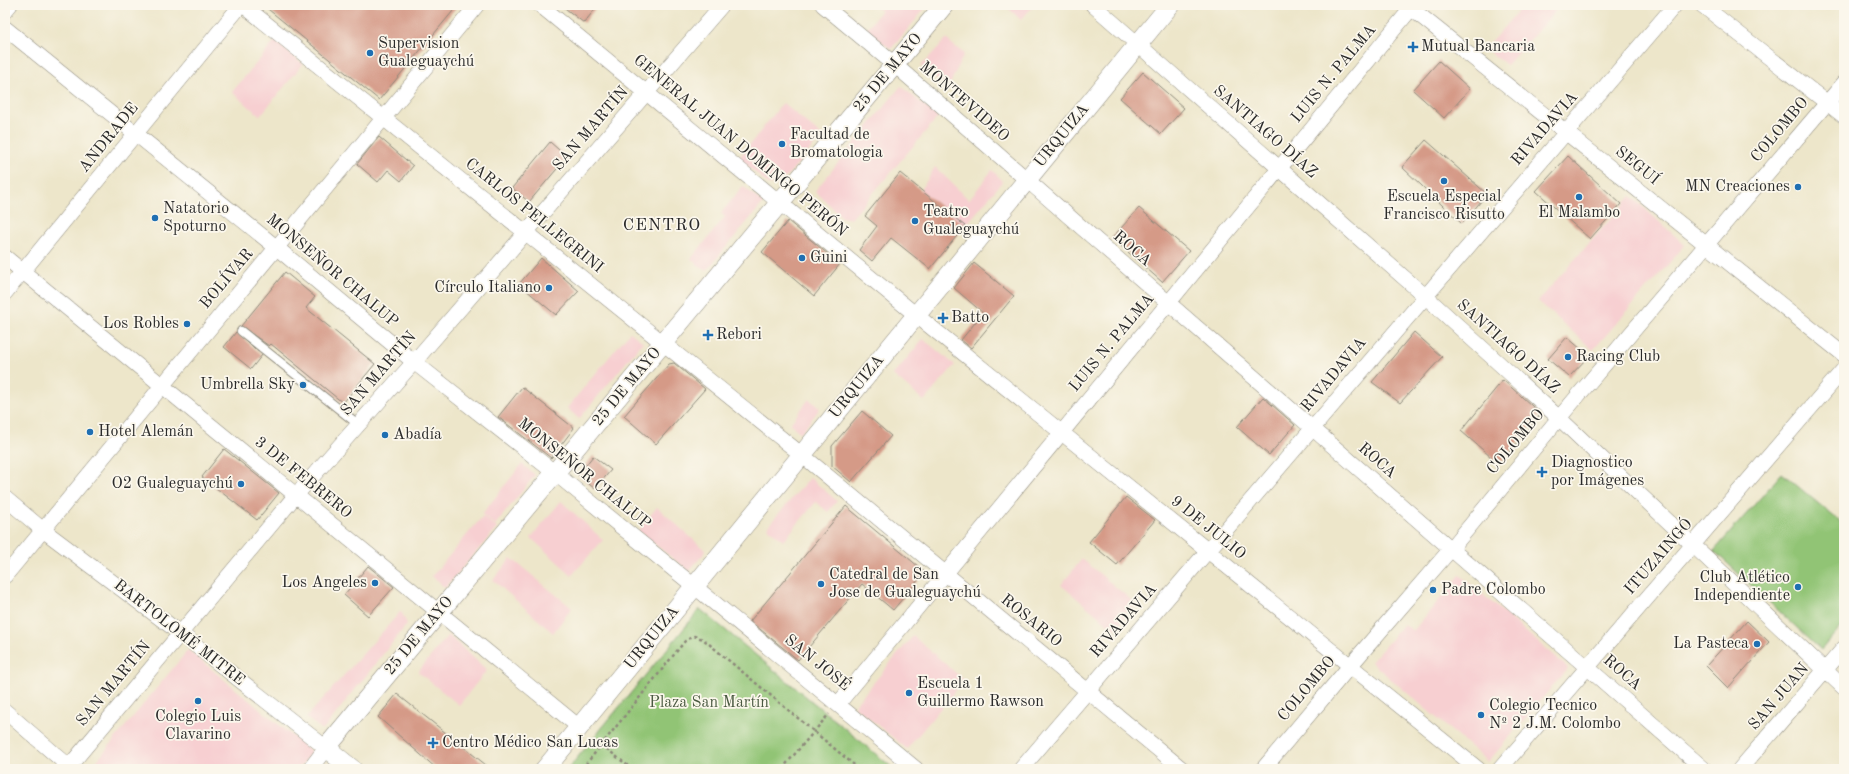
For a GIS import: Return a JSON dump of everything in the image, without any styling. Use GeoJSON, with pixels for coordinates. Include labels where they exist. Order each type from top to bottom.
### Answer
{"type":"FeatureCollection","features":[{"type":"Feature","properties":{"kind":"street"},"geometry":{"type":"LineString","coordinates":[[5,11],[10,5]]}},
{"type":"Feature","properties":{"kind":"street","name":"CARLOS PELLEGRINI"},"geometry":{"type":"LineString","coordinates":[[242,5],[802,454]]}},
{"type":"Feature","properties":{"kind":"street","name":"ANDRADE"},"geometry":{"type":"LineString","coordinates":[[5,293],[242,5]]}},
{"type":"Feature","properties":{"kind":"street","name":"BOLÍVAR"},"geometry":{"type":"LineString","coordinates":[[5,576],[477,5]]}},
{"type":"Feature","properties":{"kind":"street","name":"GENERAL JUAN DOMINGO PERÓN"},"geometry":{"type":"LineString","coordinates":[[540,5],[916,315]]}},
{"type":"Feature","properties":{"kind":"street","name":"SAN MARTÍN"},"geometry":{"type":"LineString","coordinates":[[70,768],[180,633],[296,495],[414,362],[722,5]]}},
{"type":"Feature","properties":{"kind":"street","name":"MONTEVIDEO"},"geometry":{"type":"LineString","coordinates":[[823,5],[895,65],[1026,180]]}},
{"type":"Feature","properties":{"kind":"street","name":"25 DE MAYO"},"geometry":{"type":"LineString","coordinates":[[310,769],[944,5]]}},
{"type":"Feature","properties":{"kind":"street","name":"SANTIAGO DÍAZ"},"geometry":{"type":"LineString","coordinates":[[1094,5],[1425,296],[1559,418],[1694,544],[1844,688]]}},
{"type":"Feature","properties":{"kind":"street","name":"URQUIZA"},"geometry":{"type":"LineString","coordinates":[[545,769],[1170,5]]}},
{"type":"Feature","properties":{"kind":"street","name":"RIVADAVIA"},"geometry":{"type":"LineString","coordinates":[[1021,769],[1675,5]]}},
{"type":"Feature","properties":{"kind":"street"},"geometry":{"type":"LineString","coordinates":[[1702,5],[1844,116]]}},
{"type":"Feature","properties":{"kind":"street","name":"SEGUÍ"},"geometry":{"type":"LineString","coordinates":[[1411,6],[1565,132],[1844,355]]}},
{"type":"Feature","properties":{"kind":"street","name":"LUIS N. PALMA"},"geometry":{"type":"LineString","coordinates":[[838,704],[1279,169],[1411,6]]}},
{"type":"Feature","properties":{"kind":"street","name":"MONSEÑOR CHALUP"},"geometry":{"type":"LineString","coordinates":[[5,28],[414,362],[555,473],[694,586]]}},
{"type":"Feature","properties":{"kind":"street","name":"COLOMBO"},"geometry":{"type":"LineString","coordinates":[[1263,769],[1451,549],[1559,418],[1844,83]]}},
{"type":"Feature","properties":{"kind":"street","name":"ROCA"},"geometry":{"type":"LineString","coordinates":[[1026,180],[1704,769]]}},
{"type":"Feature","properties":{"kind":"street","name":"3 DE FEBRERO"},"geometry":{"type":"LineString","coordinates":[[5,257],[579,728]]}},
{"type":"Feature","properties":{"kind":"street","name":"9 DE JULIO"},"geometry":{"type":"LineString","coordinates":[[916,315],[1478,769]]}},
{"type":"Feature","properties":{"kind":"street","name":"ITUZAINGÓ"},"geometry":{"type":"LineString","coordinates":[[1500,769],[1844,369]]}},
{"type":"Feature","properties":{"kind":"street","name":"ROSARIO"},"geometry":{"type":"LineString","coordinates":[[802,454],[1182,769]]}},
{"type":"Feature","properties":{"kind":"street","name":"BARTOLOMÉ MITRE"},"geometry":{"type":"LineString","coordinates":[[5,498],[43,530],[180,633],[352,769]]}},
{"type":"Feature","properties":{"kind":"street","name":"SAN JOSÉ"},"geometry":{"type":"LineString","coordinates":[[694,586],[916,769]]}},
{"type":"Feature","properties":{"kind":"street","name":"SAN JUAN"},"geometry":{"type":"LineString","coordinates":[[1740,769],[1844,648]]}},
{"type":"Feature","properties":{"kind":"street"},"geometry":{"type":"LineString","coordinates":[[5,711],[70,768]]}},
{"type":"Feature","properties":{"kind":"lane"},"geometry":{"type":"LineString","coordinates":[[241,331],[359,425]]}},
{"type":"Feature","properties":{"kind":"path"},"geometry":{"type":"LineString","coordinates":[[582,769],[685,641],[694,636],[703,638],[860,769]]}},
{"type":"Feature","properties":{"kind":"path"},"geometry":{"type":"LineString","coordinates":[[782,769],[838,704]]}},
{"type":"Feature","properties":{"kind":"path"},"geometry":{"type":"LineString","coordinates":[[602,745],[632,769]]}},
{"type":"Feature","properties":{"kind":"shaded area"},"geometry":{"type":"Polygon","coordinates":[[[874,5],[928,5],[891,49],[866,30],[881,11],[874,5]]]}},
{"type":"Feature","properties":{"kind":"shaded area"},"geometry":{"type":"Polygon","coordinates":[[[1005,5],[1034,5],[1021,20],[1005,5]]]}},
{"type":"Feature","properties":{"kind":"shaded area"},"geometry":{"type":"Polygon","coordinates":[[[1523,5],[1561,5],[1507,65],[1485,49],[1523,5]]]}},
{"type":"Feature","properties":{"kind":"shaded area"},"geometry":{"type":"Polygon","coordinates":[[[946,39],[964,54],[948,88],[921,66],[946,39]]]}},
{"type":"Feature","properties":{"kind":"shaded area"},"geometry":{"type":"Polygon","coordinates":[[[275,41],[303,64],[260,116],[232,92],[275,41]]]}},
{"type":"Feature","properties":{"kind":"shaded area"},"geometry":{"type":"Polygon","coordinates":[[[901,86],[938,117],[851,219],[842,217],[815,191],[901,86]]]}},
{"type":"Feature","properties":{"kind":"shaded area","name":"Facultad de Bromatologia"},"geometry":{"type":"Polygon","coordinates":[[[783,103],[822,136],[780,184],[769,185],[739,158],[783,103]]]}},
{"type":"Feature","properties":{"kind":"shaded area"},"geometry":{"type":"Polygon","coordinates":[[[935,167],[969,200],[992,170],[1003,181],[965,226],[921,190],[935,167]]]}},
{"type":"Feature","properties":{"kind":"shaded area"},"geometry":{"type":"Polygon","coordinates":[[[743,186],[763,203],[706,271],[691,259],[725,217],[721,213],[743,186]]]}},
{"type":"Feature","properties":{"kind":"shaded area","name":"Racing Club"},"geometry":{"type":"Polygon","coordinates":[[[1631,196],[1685,245],[1593,350],[1538,301],[1631,196]]]}},
{"type":"Feature","properties":{"kind":"shaded area"},"geometry":{"type":"Polygon","coordinates":[[[630,332],[643,342],[579,419],[567,408],[630,332]]]}},
{"type":"Feature","properties":{"kind":"shaded area"},"geometry":{"type":"Polygon","coordinates":[[[923,339],[955,365],[924,401],[893,375],[923,339]]]}},
{"type":"Feature","properties":{"kind":"shaded area"},"geometry":{"type":"Polygon","coordinates":[[[809,399],[820,408],[801,433],[790,424],[809,399]]]}},
{"type":"Feature","properties":{"kind":"shaded area"},"geometry":{"type":"Polygon","coordinates":[[[522,464],[535,475],[495,525],[482,514],[522,464]]]}},
{"type":"Feature","properties":{"kind":"shaded area"},"geometry":{"type":"Polygon","coordinates":[[[810,478],[837,501],[828,512],[816,502],[783,541],[767,527],[810,478]]]}},
{"type":"Feature","properties":{"kind":"shaded area"},"geometry":{"type":"Polygon","coordinates":[[[561,501],[603,540],[572,575],[531,538],[561,501]]]}},
{"type":"Feature","properties":{"kind":"shaded area"},"geometry":{"type":"Polygon","coordinates":[[[657,507],[706,551],[689,571],[638,531],[657,507]]]}},
{"type":"Feature","properties":{"kind":"shaded area"},"geometry":{"type":"Polygon","coordinates":[[[483,516],[497,528],[445,588],[432,576],[483,516]]]}},
{"type":"Feature","properties":{"kind":"shaded area"},"geometry":{"type":"Polygon","coordinates":[[[511,558],[572,608],[553,633],[493,580],[511,558]]]}},
{"type":"Feature","properties":{"kind":"shaded area"},"geometry":{"type":"Polygon","coordinates":[[[1082,559],[1136,604],[1115,630],[1061,585],[1082,559]]]}},
{"type":"Feature","properties":{"kind":"shaded area","name":"Colegio Tecnico Nº 2 J.M. Colombo"},"geometry":{"type":"Polygon","coordinates":[[[1460,575],[1568,668],[1488,762],[1371,662],[1404,624],[1413,631],[1460,575]]]}},
{"type":"Feature","properties":{"kind":"shaded area"},"geometry":{"type":"Polygon","coordinates":[[[401,611],[407,624],[323,730],[306,718],[401,611]]]}},
{"type":"Feature","properties":{"kind":"shaded area"},"geometry":{"type":"Polygon","coordinates":[[[448,635],[487,670],[459,705],[418,672],[448,635]]]}},
{"type":"Feature","properties":{"kind":"shaded area","name":"Escuela 1 Guillermo Rawson"},"geometry":{"type":"Polygon","coordinates":[[[913,636],[964,680],[907,749],[854,706],[913,636]]]}},
{"type":"Feature","properties":{"kind":"shaded area","name":"Colegio Luis Clavarino"},"geometry":{"type":"Polygon","coordinates":[[[188,650],[312,752],[298,769],[91,768],[188,650]]]}},
{"type":"Feature","properties":{"kind":"green space","name":"Club Atlético Independiente"},"geometry":{"type":"Polygon","coordinates":[[[1782,473],[1844,525],[1844,623],[1821,650],[1714,551],[1782,473]]]}},
{"type":"Feature","properties":{"kind":"green space","name":"Plaza San Martín"},"geometry":{"type":"Polygon","coordinates":[[[700,609],[894,769],[568,769],[700,609]]]}},
{"type":"Feature","properties":{"kind":"building","name":"Supervision Gualeguaychú"},"geometry":{"type":"Polygon","coordinates":[[[263,5],[458,5],[379,100],[263,5]]]}},
{"type":"Feature","properties":{"kind":"building"},"geometry":{"type":"Polygon","coordinates":[[[561,5],[598,5],[584,23],[561,5]]]}},
{"type":"Feature","properties":{"kind":"building"},"geometry":{"type":"Polygon","coordinates":[[[1439,61],[1470,89],[1444,118],[1413,90],[1439,61]]]}},
{"type":"Feature","properties":{"kind":"building"},"geometry":{"type":"Polygon","coordinates":[[[1143,72],[1184,108],[1161,134],[1120,98],[1143,72]]]}},
{"type":"Feature","properties":{"kind":"building"},"geometry":{"type":"Polygon","coordinates":[[[379,137],[413,166],[401,181],[388,170],[378,182],[357,164],[379,137]]]}},
{"type":"Feature","properties":{"kind":"building","name":"Escuela Especial Francisco Risutto"},"geometry":{"type":"Polygon","coordinates":[[[1426,140],[1487,194],[1462,224],[1402,167],[1426,140]]]}},
{"type":"Feature","properties":{"kind":"building"},"geometry":{"type":"Polygon","coordinates":[[[550,142],[567,157],[529,202],[512,188],[550,142]]]}},
{"type":"Feature","properties":{"kind":"building","name":"El Malambo"},"geometry":{"type":"Polygon","coordinates":[[[1568,156],[1621,204],[1590,239],[1536,191],[1568,156]]]}},
{"type":"Feature","properties":{"kind":"building","name":"Teatro Gualeguaychú"},"geometry":{"type":"Polygon","coordinates":[[[900,173],[965,226],[930,269],[891,238],[872,261],[859,250],[877,226],[865,216],[900,173]]]}},
{"type":"Feature","properties":{"kind":"building"},"geometry":{"type":"Polygon","coordinates":[[[1139,208],[1189,251],[1162,282],[1112,238],[1139,208]]]}},
{"type":"Feature","properties":{"kind":"building","name":"Guini"},"geometry":{"type":"Polygon","coordinates":[[[788,221],[840,264],[814,296],[762,252],[788,221]]]}},
{"type":"Feature","properties":{"kind":"building","name":"Círculo Italiano"},"geometry":{"type":"Polygon","coordinates":[[[541,258],[579,291],[556,315],[519,284],[541,258]]]}},
{"type":"Feature","properties":{"kind":"building"},"geometry":{"type":"Polygon","coordinates":[[[974,263],[1014,296],[971,348],[961,340],[983,313],[954,288],[974,263]]]}},
{"type":"Feature","properties":{"kind":"building"},"geometry":{"type":"Polygon","coordinates":[[[285,272],[315,297],[306,308],[375,364],[343,403],[271,344],[269,346],[241,326],[285,272]]]}},
{"type":"Feature","properties":{"kind":"building"},"geometry":{"type":"Polygon","coordinates":[[[236,332],[262,355],[251,369],[224,347],[236,332]]]}},
{"type":"Feature","properties":{"kind":"building"},"geometry":{"type":"Polygon","coordinates":[[[1414,332],[1442,357],[1400,403],[1372,382],[1414,332]]]}},
{"type":"Feature","properties":{"kind":"building","name":"Racing Club"},"geometry":{"type":"Polygon","coordinates":[[[1567,337],[1589,356],[1569,377],[1548,359],[1567,337]]]}},
{"type":"Feature","properties":{"kind":"building"},"geometry":{"type":"Polygon","coordinates":[[[674,363],[705,389],[656,444],[624,416],[669,364],[674,363]]]}},
{"type":"Feature","properties":{"kind":"building"},"geometry":{"type":"Polygon","coordinates":[[[1503,380],[1541,414],[1499,464],[1461,431],[1503,380]]]}},
{"type":"Feature","properties":{"kind":"building"},"geometry":{"type":"Polygon","coordinates":[[[522,387],[574,428],[551,458],[498,417],[522,387]]]}},
{"type":"Feature","properties":{"kind":"building"},"geometry":{"type":"Polygon","coordinates":[[[1263,397],[1295,425],[1269,455],[1237,427],[1263,397]]]}},
{"type":"Feature","properties":{"kind":"building"},"geometry":{"type":"Polygon","coordinates":[[[862,411],[891,436],[851,482],[832,466],[832,446],[862,411]]]}},
{"type":"Feature","properties":{"kind":"building","name":"O2 Gualeguaychú"},"geometry":{"type":"Polygon","coordinates":[[[224,449],[279,493],[257,520],[202,477],[224,449]]]}},
{"type":"Feature","properties":{"kind":"building"},"geometry":{"type":"Polygon","coordinates":[[[593,456],[611,470],[595,489],[578,475],[593,456]]]}},
{"type":"Feature","properties":{"kind":"building"},"geometry":{"type":"Polygon","coordinates":[[[1126,497],[1155,520],[1117,565],[1089,542],[1126,497]]]}},
{"type":"Feature","properties":{"kind":"building","name":"Catedral de San Jose de Gualeguaychú"},"geometry":{"type":"Polygon","coordinates":[[[846,506],[925,572],[893,610],[862,584],[798,660],[750,621],[846,506]]]}},
{"type":"Feature","properties":{"kind":"building"},"geometry":{"type":"Polygon","coordinates":[[[368,566],[394,587],[368,616],[344,595],[368,566]]]}},
{"type":"Feature","properties":{"kind":"building"},"geometry":{"type":"Polygon","coordinates":[[[1747,621],[1769,642],[1728,688],[1706,666],[1747,621]]]}},
{"type":"Feature","properties":{"kind":"building","name":"Centro Médico San Lucas"},"geometry":{"type":"Polygon","coordinates":[[[397,694],[491,769],[437,769],[378,717],[397,694]]]}},
{"type":"Feature","properties":{"kind":"place","name":"Mutual Bancaria"},"geometry":{"type":"Point","coordinates":[1413,47]}},
{"type":"Feature","properties":{"kind":"place","name":"Supervision Gualeguaychú"},"geometry":{"type":"Point","coordinates":[370,53]}},
{"type":"Feature","properties":{"kind":"place","name":"Facultad de Bromatologia"},"geometry":{"type":"Point","coordinates":[782,144]}},
{"type":"Feature","properties":{"kind":"place","name":"Escuela Especial Francisco Risutto"},"geometry":{"type":"Point","coordinates":[1444,181]}},
{"type":"Feature","properties":{"kind":"place","name":"MN Creaciones"},"geometry":{"type":"Point","coordinates":[1798,187]}},
{"type":"Feature","properties":{"kind":"place","name":"El Malambo"},"geometry":{"type":"Point","coordinates":[1579,197]}},
{"type":"Feature","properties":{"kind":"place","name":"Natatorio Spoturno"},"geometry":{"type":"Point","coordinates":[155,218]}},
{"type":"Feature","properties":{"kind":"place","name":"Teatro Gualeguaychú"},"geometry":{"type":"Point","coordinates":[915,221]}},
{"type":"Feature","properties":{"kind":"place","name":"Guini"},"geometry":{"type":"Point","coordinates":[802,258]}},
{"type":"Feature","properties":{"kind":"place","name":"Círculo Italiano"},"geometry":{"type":"Point","coordinates":[549,288]}},
{"type":"Feature","properties":{"kind":"place","name":"Batto"},"geometry":{"type":"Point","coordinates":[943,318]}},
{"type":"Feature","properties":{"kind":"place","name":"Los Robles"},"geometry":{"type":"Point","coordinates":[187,324]}},
{"type":"Feature","properties":{"kind":"place","name":"Rebori"},"geometry":{"type":"Point","coordinates":[708,335]}},
{"type":"Feature","properties":{"kind":"place","name":"Racing Club"},"geometry":{"type":"Point","coordinates":[1568,357]}},
{"type":"Feature","properties":{"kind":"place","name":"Umbrella Sky"},"geometry":{"type":"Point","coordinates":[303,385]}},
{"type":"Feature","properties":{"kind":"place","name":"Hotel Alemán"},"geometry":{"type":"Point","coordinates":[90,432]}},
{"type":"Feature","properties":{"kind":"place","name":"Abadía"},"geometry":{"type":"Point","coordinates":[385,435]}},
{"type":"Feature","properties":{"kind":"place","name":"Diagnostico por Imágenes"},"geometry":{"type":"Point","coordinates":[1542,472]}},
{"type":"Feature","properties":{"kind":"place","name":"O2 Gualeguaychú"},"geometry":{"type":"Point","coordinates":[241,484]}},
{"type":"Feature","properties":{"kind":"place","name":"Los Angeles"},"geometry":{"type":"Point","coordinates":[375,583]}},
{"type":"Feature","properties":{"kind":"place","name":"Catedral de San Jose de Gualeguaychú"},"geometry":{"type":"Point","coordinates":[821,584]}},
{"type":"Feature","properties":{"kind":"place","name":"Club Atlético Independiente"},"geometry":{"type":"Point","coordinates":[1798,587]}},
{"type":"Feature","properties":{"kind":"place","name":"Padre Colombo"},"geometry":{"type":"Point","coordinates":[1433,590]}},
{"type":"Feature","properties":{"kind":"place","name":"La Pasteca"},"geometry":{"type":"Point","coordinates":[1757,644]}},
{"type":"Feature","properties":{"kind":"place","name":"Escuela 1 Guillermo Rawson"},"geometry":{"type":"Point","coordinates":[909,693]}},
{"type":"Feature","properties":{"kind":"place","name":"Colegio Luis Clavarino"},"geometry":{"type":"Point","coordinates":[198,701]}},
{"type":"Feature","properties":{"kind":"place","name":"Colegio Tecnico Nº 2 J.M. Colombo"},"geometry":{"type":"Point","coordinates":[1481,715]}},
{"type":"Feature","properties":{"kind":"place","name":"Centro Médico San Lucas"},"geometry":{"type":"Point","coordinates":[433,743]}},
{"type":"Feature","properties":{"kind":"district","name":"CENTRO"},"geometry":{"type":"Point","coordinates":[662,225]}}]}
